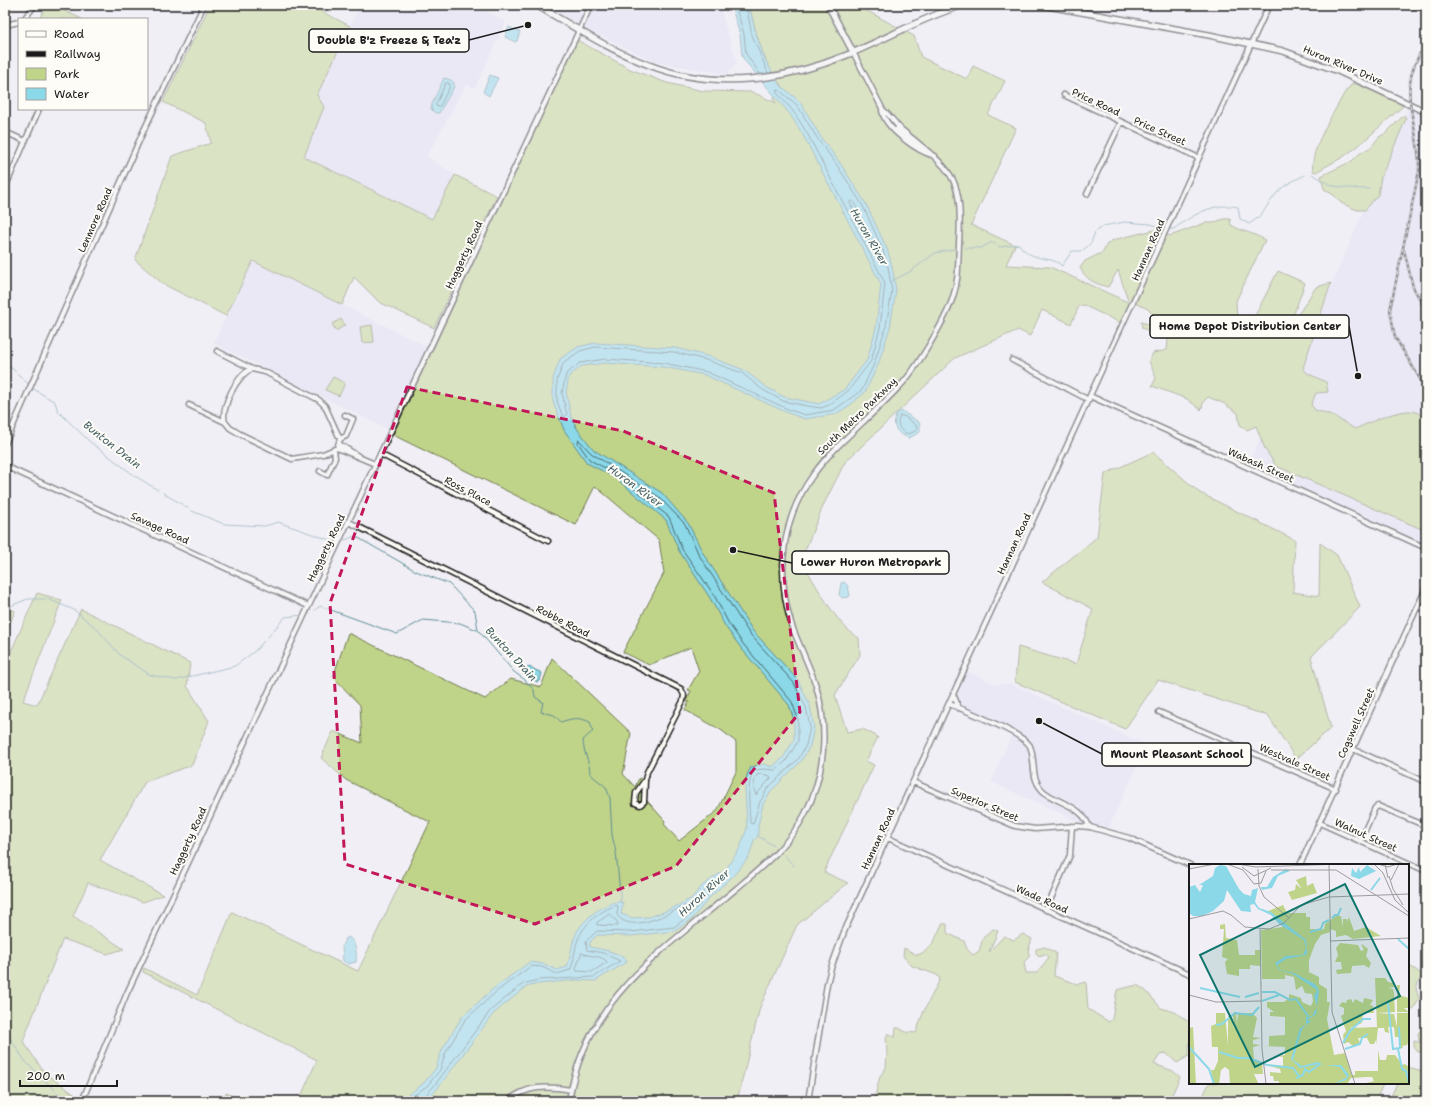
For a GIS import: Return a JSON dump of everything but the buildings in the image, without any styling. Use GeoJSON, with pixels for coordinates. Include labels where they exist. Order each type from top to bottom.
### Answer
{"type":"FeatureCollection","features":[{"type":"Feature","properties":{"kind":"main road"},"geometry":{"type":"LineString","coordinates":[[536,5],[622,54],[667,71],[708,79],[749,80],[785,75],[821,65],[940,13],[964,5]]}},
{"type":"Feature","properties":{"kind":"main road"},"geometry":{"type":"LineString","coordinates":[[828,5],[853,52]]}},
{"type":"Feature","properties":{"kind":"main road","name":"Huron River Drive"},"geometry":{"type":"LineString","coordinates":[[1042,5],[1251,44],[1292,54],[1322,65],[1426,112]]}},
{"type":"Feature","properties":{"kind":"street"},"geometry":{"type":"LineString","coordinates":[[25,18],[35,5]]}},
{"type":"Feature","properties":{"kind":"street","name":"Lenmore Road"},"geometry":{"type":"LineString","coordinates":[[5,444],[143,132],[204,5]]}},
{"type":"Feature","properties":{"kind":"street","name":"Haggerty Road"},"geometry":{"type":"LineString","coordinates":[[82,1101],[127,993],[591,5]]}},
{"type":"Feature","properties":{"kind":"street","name":"Hannan Road"},"geometry":{"type":"LineString","coordinates":[[808,1101],[822,1006],[831,968],[853,913],[1090,398],[1268,5]]}},
{"type":"Feature","properties":{"kind":"street"},"geometry":{"type":"LineString","coordinates":[[5,25],[18,22]]}},
{"type":"Feature","properties":{"kind":"street","name":"South Metro Parkway"},"geometry":{"type":"LineString","coordinates":[[569,1101],[570,1090],[578,1062],[587,1040],[598,1020],[614,997],[637,973],[773,857],[797,828],[813,795],[822,762],[823,719],[816,687],[792,626],[787,605],[783,574],[786,540],[797,502],[811,477],[830,454],[904,382],[944,318],[952,302],[958,272],[960,203],[957,188],[950,174],[935,156],[900,128],[882,109],[853,52]]}},
{"type":"Feature","properties":{"kind":"street","name":"Price Road"},"geometry":{"type":"LineString","coordinates":[[1064,95],[1121,122]]}},
{"type":"Feature","properties":{"kind":"street"},"geometry":{"type":"LineString","coordinates":[[5,188],[6,181],[39,110]]}},
{"type":"Feature","properties":{"kind":"street","name":"Price Street"},"geometry":{"type":"LineString","coordinates":[[1087,194],[1121,122],[1199,158]]}},
{"type":"Feature","properties":{"kind":"street"},"geometry":{"type":"LineString","coordinates":[[5,132],[25,141]]}},
{"type":"Feature","properties":{"kind":"street"},"geometry":{"type":"LineString","coordinates":[[217,351],[252,369],[265,372],[321,401],[338,445],[375,464]]}},
{"type":"Feature","properties":{"kind":"street","name":"Wabash Street"},"geometry":{"type":"LineString","coordinates":[[1012,360],[1090,398],[1426,548]]}},
{"type":"Feature","properties":{"kind":"street"},"geometry":{"type":"LineString","coordinates":[[225,422],[224,409],[240,376],[252,369]]}},
{"type":"Feature","properties":{"kind":"street"},"geometry":{"type":"LineString","coordinates":[[189,406],[225,422],[230,428],[240,434],[292,460],[338,445]]}},
{"type":"Feature","properties":{"kind":"street"},"geometry":{"type":"LineString","coordinates":[[320,471],[327,474],[338,445],[346,436],[353,419],[345,415]]}},
{"type":"Feature","properties":{"kind":"street","name":"Ross Place"},"geometry":{"type":"LineString","coordinates":[[380,454],[548,541]]}},
{"type":"Feature","properties":{"kind":"street","name":"Savage Road"},"geometry":{"type":"LineString","coordinates":[[5,466],[308,606]]}},
{"type":"Feature","properties":{"kind":"street","name":"Robbe Road"},"geometry":{"type":"LineString","coordinates":[[349,522],[681,689],[684,695],[683,701],[634,799],[635,803],[640,805],[644,802],[644,780]]}},
{"type":"Feature","properties":{"kind":"street","name":"Cogswell Street"},"geometry":{"type":"LineString","coordinates":[[1300,864],[1336,789],[1426,588]]}},
{"type":"Feature","properties":{"kind":"street"},"geometry":{"type":"LineString","coordinates":[[953,694],[959,708]]}},
{"type":"Feature","properties":{"kind":"street"},"geometry":{"type":"LineString","coordinates":[[949,704],[1026,741],[1031,749],[1034,774],[1038,785],[1045,792],[1081,813],[1090,827]]}},
{"type":"Feature","properties":{"kind":"street","name":"Westvale Street"},"geometry":{"type":"LineString","coordinates":[[1159,712],[1336,789]]}},
{"type":"Feature","properties":{"kind":"street"},"geometry":{"type":"LineString","coordinates":[[1353,749],[1426,782]]}},
{"type":"Feature","properties":{"kind":"street","name":"Superior Street"},"geometry":{"type":"LineString","coordinates":[[913,782],[1015,826],[1035,829],[1072,826],[1090,827],[1129,838],[1189,865]]}},
{"type":"Feature","properties":{"kind":"street"},"geometry":{"type":"LineString","coordinates":[[1360,841],[1375,808],[1378,806],[1426,826]]}},
{"type":"Feature","properties":{"kind":"street","name":"Walnut Street"},"geometry":{"type":"LineString","coordinates":[[1320,823],[1426,871]]}},
{"type":"Feature","properties":{"kind":"street"},"geometry":{"type":"LineString","coordinates":[[1046,910],[1070,854],[1072,826]]}},
{"type":"Feature","properties":{"kind":"street","name":"Wade Road"},"geometry":{"type":"LineString","coordinates":[[888,838],[1189,974]]}},
{"type":"Feature","properties":{"kind":"street"},"geometry":{"type":"LineString","coordinates":[[508,1101],[523,1091],[535,1087],[548,1086],[570,1090]]}},
{"type":"Feature","properties":{"kind":"highlighted area"},"geometry":{"type":"Polygon","coordinates":[[[407,387],[623,431],[774,493],[800,712],[676,866],[535,924],[345,864],[330,603],[407,387]]]}},
{"type":"Feature","properties":{"kind":"shaded area"},"geometry":{"type":"Polygon","coordinates":[[[360,5],[475,5],[506,22],[475,88],[466,85],[427,156],[455,175],[432,219],[304,157],[324,107],[317,95],[360,5]]]}},
{"type":"Feature","properties":{"kind":"shaded area"},"geometry":{"type":"Polygon","coordinates":[[[545,5],[719,5],[737,63],[727,74],[654,62],[587,29],[545,5]]]}},
{"type":"Feature","properties":{"kind":"shaded area"},"geometry":{"type":"Polygon","coordinates":[[[1408,108],[1426,116],[1426,545],[1247,466],[1331,286],[1408,108]]]}},
{"type":"Feature","properties":{"kind":"shaded area"},"geometry":{"type":"Polygon","coordinates":[[[253,261],[428,347],[387,429],[213,343],[253,261]]]}},
{"type":"Feature","properties":{"kind":"shaded area"},"geometry":{"type":"Polygon","coordinates":[[[967,671],[995,684],[1011,684],[1147,745],[1108,829],[1082,823],[991,782],[1011,736],[950,709],[967,671]]]}},
{"type":"Feature","properties":{"kind":"green space"},"geometry":{"type":"Polygon","coordinates":[[[47,5],[52,5],[80,18],[40,18],[47,5]]]}},
{"type":"Feature","properties":{"kind":"green space"},"geometry":{"type":"Polygon","coordinates":[[[210,5],[309,5],[350,26],[317,95],[324,107],[304,157],[432,219],[455,175],[497,196],[434,328],[379,302],[354,277],[342,305],[253,261],[226,316],[163,284],[135,260],[172,156],[211,143],[206,123],[163,102],[210,5]]]}},
{"type":"Feature","properties":{"kind":"green space"},"geometry":{"type":"Polygon","coordinates":[[[749,5],[856,5],[914,36],[921,57],[967,79],[973,66],[1005,81],[988,115],[1016,128],[971,225],[1015,245],[1006,265],[1050,267],[1130,303],[1121,323],[1083,305],[1079,306],[1071,324],[1042,310],[1030,336],[1018,330],[955,358],[845,462],[823,506],[801,560],[843,625],[859,638],[860,655],[835,695],[847,732],[863,729],[878,737],[866,761],[874,765],[824,872],[848,883],[797,925],[760,1007],[737,1101],[299,1101],[317,1060],[143,972],[144,968],[197,995],[232,912],[358,971],[430,822],[346,780],[321,758],[333,731],[362,743],[360,705],[333,677],[348,633],[485,699],[511,679],[541,687],[552,658],[631,733],[623,774],[635,787],[639,778],[643,780],[645,776],[649,778],[642,795],[665,821],[664,824],[679,841],[717,811],[736,772],[736,742],[721,730],[685,710],[689,702],[686,701],[691,691],[688,690],[699,671],[691,647],[649,665],[623,652],[664,573],[659,540],[595,486],[576,525],[393,435],[577,40],[630,69],[667,83],[703,91],[752,92],[776,103],[773,98],[789,93],[780,84],[767,64],[749,5]]]}},
{"type":"Feature","properties":{"kind":"green space"},"geometry":{"type":"Polygon","coordinates":[[[1355,83],[1403,105],[1357,147],[1343,157],[1316,172],[1313,171],[1315,152],[1324,131],[1345,92],[1355,83]]]}},
{"type":"Feature","properties":{"kind":"green space"},"geometry":{"type":"Polygon","coordinates":[[[1404,115],[1406,119],[1381,177],[1378,195],[1365,210],[1357,210],[1341,203],[1335,196],[1324,189],[1321,176],[1352,161],[1359,154],[1371,147],[1379,137],[1386,133],[1404,115]]]}},
{"type":"Feature","properties":{"kind":"green space"},"geometry":{"type":"Polygon","coordinates":[[[1223,219],[1230,219],[1231,225],[1265,240],[1236,301],[1238,339],[1246,333],[1278,271],[1305,283],[1288,330],[1316,287],[1331,283],[1303,368],[1307,373],[1326,382],[1328,392],[1316,393],[1311,405],[1315,410],[1332,415],[1355,429],[1385,416],[1402,412],[1416,412],[1426,419],[1426,531],[1276,466],[1265,449],[1256,426],[1247,430],[1240,425],[1238,413],[1223,403],[1208,397],[1204,401],[1201,410],[1187,399],[1152,386],[1156,378],[1149,361],[1153,353],[1167,350],[1168,339],[1142,328],[1141,322],[1158,327],[1162,326],[1148,309],[1128,300],[1118,270],[1108,287],[1092,281],[1085,276],[1080,268],[1085,261],[1103,252],[1107,244],[1113,240],[1158,229],[1170,236],[1205,223],[1213,223],[1223,219]]]}},
{"type":"Feature","properties":{"kind":"green space"},"geometry":{"type":"Polygon","coordinates":[[[341,319],[345,325],[336,331],[332,324],[341,319]]]}},
{"type":"Feature","properties":{"kind":"green space"},"geometry":{"type":"Polygon","coordinates":[[[372,325],[374,342],[362,343],[360,327],[372,325]]]}},
{"type":"Feature","properties":{"kind":"green space"},"geometry":{"type":"Polygon","coordinates":[[[333,377],[345,383],[339,396],[325,390],[333,377]]]}},
{"type":"Feature","properties":{"kind":"green space"},"geometry":{"type":"Polygon","coordinates":[[[1153,452],[1200,493],[1295,540],[1293,592],[1319,596],[1320,543],[1337,555],[1360,607],[1311,657],[1331,728],[1296,759],[1268,716],[1158,680],[1125,729],[1015,682],[1018,647],[1076,664],[1093,609],[1042,582],[1097,537],[1105,474],[1153,452]]]}},
{"type":"Feature","properties":{"kind":"green space"},"geometry":{"type":"Polygon","coordinates":[[[37,593],[62,600],[23,701],[37,705],[81,609],[190,663],[187,686],[209,721],[192,765],[145,782],[100,860],[163,895],[143,902],[88,883],[73,916],[124,949],[107,954],[63,939],[23,1041],[44,1072],[78,1097],[76,1101],[5,1101],[5,665],[37,593]]]}},
{"type":"Feature","properties":{"kind":"green space"},"geometry":{"type":"Polygon","coordinates":[[[5,606],[15,611],[5,636],[5,606]]]}},
{"type":"Feature","properties":{"kind":"green space"},"geometry":{"type":"Polygon","coordinates":[[[942,924],[947,924],[947,933],[964,941],[967,949],[973,955],[979,951],[983,938],[993,929],[998,931],[989,952],[1004,936],[1014,940],[1023,934],[1032,939],[1028,951],[1030,956],[1024,962],[1026,973],[1037,973],[1049,957],[1045,954],[1039,956],[1036,953],[1036,949],[1045,947],[1056,953],[1054,976],[1077,984],[1086,982],[1088,1009],[1109,1022],[1112,1019],[1117,990],[1137,985],[1146,991],[1161,1008],[1175,1012],[1189,1022],[1189,1056],[1177,1063],[1166,1053],[1160,1055],[1154,1064],[1173,1071],[1180,1077],[1169,1101],[1089,1101],[1078,1097],[1067,1096],[1064,1101],[874,1101],[880,1076],[886,1068],[886,1038],[888,1033],[895,1037],[896,1028],[899,1028],[906,1032],[916,1033],[923,1013],[940,979],[937,975],[912,966],[903,956],[904,948],[917,955],[930,947],[942,924]]]}},
{"type":"Feature","properties":{"kind":"green space"},"geometry":{"type":"Polygon","coordinates":[[[1409,966],[1422,974],[1416,988],[1419,999],[1413,1010],[1409,1009],[1409,966]]]}},
{"type":"Feature","properties":{"kind":"green space"},"geometry":{"type":"Polygon","coordinates":[[[1422,1029],[1426,1029],[1426,1041],[1419,1041],[1418,1033],[1422,1029]]]}},
{"type":"Feature","properties":{"kind":"green space"},"geometry":{"type":"Polygon","coordinates":[[[1414,1041],[1426,1044],[1426,1052],[1418,1052],[1414,1047],[1414,1041]]]}},
{"type":"Feature","properties":{"kind":"green space"},"geometry":{"type":"Polygon","coordinates":[[[1409,1067],[1426,1072],[1426,1087],[1424,1093],[1426,1097],[1422,1097],[1426,1101],[1389,1101],[1397,1084],[1409,1084],[1409,1067]]]}},
{"type":"Feature","properties":{"kind":"green space"},"geometry":{"type":"Polygon","coordinates":[[[1209,1084],[1384,1084],[1375,1101],[1201,1101],[1209,1084]]]}},
{"type":"Feature","properties":{"kind":"green space"},"geometry":{"type":"Polygon","coordinates":[[[227,1093],[239,1101],[218,1099],[227,1093]]]}},
{"type":"Feature","properties":{"kind":"water","name":"Huron River"},"geometry":{"type":"Polygon","coordinates":[[[731,5],[749,5],[756,34],[765,59],[778,83],[800,102],[822,139],[840,163],[866,204],[887,249],[892,266],[896,291],[890,327],[878,365],[865,392],[850,405],[836,414],[805,419],[788,413],[705,375],[663,367],[605,363],[582,366],[569,376],[566,392],[571,417],[578,430],[594,450],[662,493],[688,523],[703,553],[753,631],[798,680],[810,706],[814,727],[810,746],[802,760],[771,791],[763,804],[758,826],[758,836],[754,840],[749,857],[733,876],[711,896],[692,919],[675,931],[631,936],[597,935],[590,942],[590,947],[616,953],[627,962],[595,981],[575,980],[538,984],[526,987],[494,1013],[437,1089],[426,1101],[400,1101],[424,1083],[436,1068],[442,1050],[462,1017],[494,988],[530,962],[544,964],[557,970],[567,967],[576,934],[583,923],[595,912],[609,904],[622,902],[621,914],[632,918],[649,917],[664,912],[691,899],[702,886],[726,869],[740,848],[747,828],[745,787],[747,775],[751,767],[764,764],[772,767],[783,758],[794,740],[794,720],[789,705],[741,648],[725,626],[710,598],[679,551],[666,520],[614,477],[587,463],[564,430],[553,402],[553,379],[560,359],[578,347],[595,343],[675,348],[707,356],[744,370],[766,387],[784,397],[819,404],[845,389],[867,360],[876,328],[881,284],[803,135],[790,114],[744,60],[740,35],[731,5]]]}},
{"type":"Feature","properties":{"kind":"water"},"geometry":{"type":"Polygon","coordinates":[[[509,27],[520,32],[517,41],[515,42],[505,37],[509,27]]]}},
{"type":"Feature","properties":{"kind":"water"},"geometry":{"type":"Polygon","coordinates":[[[490,75],[498,78],[489,96],[483,92],[490,75]]]}},
{"type":"Feature","properties":{"kind":"water"},"geometry":{"type":"Polygon","coordinates":[[[444,78],[451,80],[454,83],[454,87],[439,113],[435,113],[431,109],[432,104],[444,78]]]}},
{"type":"Feature","properties":{"kind":"water"},"geometry":{"type":"Polygon","coordinates":[[[902,411],[920,423],[920,432],[909,438],[898,432],[895,426],[895,418],[897,413],[902,411]]]}},
{"type":"Feature","properties":{"kind":"water"},"geometry":{"type":"Polygon","coordinates":[[[844,582],[848,586],[850,595],[849,597],[842,598],[839,595],[841,583],[844,582]]]}},
{"type":"Feature","properties":{"kind":"water"},"geometry":{"type":"Polygon","coordinates":[[[529,667],[542,673],[540,680],[537,682],[525,674],[525,669],[529,667]]]}},
{"type":"Feature","properties":{"kind":"water"},"geometry":{"type":"Polygon","coordinates":[[[349,937],[356,948],[356,962],[349,964],[343,961],[342,946],[345,939],[349,937]]]}},
{"type":"Feature","properties":{"kind":"waterway"},"geometry":{"type":"LineString","coordinates":[[1312,174],[1335,186],[1369,189]]}},
{"type":"Feature","properties":{"kind":"waterway"},"geometry":{"type":"LineString","coordinates":[[1168,229],[1174,229],[1188,219],[1204,211],[1220,206],[1238,207],[1240,219],[1249,224],[1261,214],[1282,188],[1305,175]]}},
{"type":"Feature","properties":{"kind":"waterway"},"geometry":{"type":"LineString","coordinates":[[965,248],[981,248],[992,242],[1000,247],[1019,244],[1029,254],[1053,261],[1062,266],[1072,251],[1082,251],[1091,243],[1095,232],[1103,226],[1125,222],[1150,224],[1165,228]]}},
{"type":"Feature","properties":{"kind":"waterway"},"geometry":{"type":"LineString","coordinates":[[892,281],[911,271],[935,253],[955,249]]}},
{"type":"Feature","properties":{"kind":"waterway","name":"Bunton Drain"},"geometry":{"type":"LineString","coordinates":[[5,364],[14,370],[30,386]]}},
{"type":"Feature","properties":{"kind":"waterway","name":"Bunton Drain"},"geometry":{"type":"LineString","coordinates":[[32,388],[55,402],[58,411],[89,441],[135,476],[158,490]]}},
{"type":"Feature","properties":{"kind":"waterway","name":"Bunton Drain"},"geometry":{"type":"LineString","coordinates":[[163,493],[188,508]]}},
{"type":"Feature","properties":{"kind":"waterway","name":"Bunton Drain"},"geometry":{"type":"LineString","coordinates":[[192,511],[224,524],[265,526],[278,522],[338,543]]}},
{"type":"Feature","properties":{"kind":"waterway","name":"Bunton Drain"},"geometry":{"type":"LineString","coordinates":[[340,542],[355,536],[416,571],[449,584],[475,611],[478,630],[514,672],[525,680],[534,690],[535,697],[543,702],[541,712],[554,715],[561,722],[576,719],[582,719],[590,722],[593,731],[583,740],[583,745],[590,774],[606,787],[610,798],[612,835],[616,852],[621,903]]}},
{"type":"Feature","properties":{"kind":"waterway"},"geometry":{"type":"LineString","coordinates":[[5,608],[28,599],[48,599],[74,610],[96,628],[120,655],[150,675],[176,680],[235,666],[256,650],[264,641]]}},
{"type":"Feature","properties":{"kind":"waterway"},"geometry":{"type":"LineString","coordinates":[[315,610],[320,606],[397,634],[423,620],[460,623],[477,630]]}},
{"type":"Feature","properties":{"kind":"waterway"},"geometry":{"type":"LineString","coordinates":[[306,615],[310,613]]}},
{"type":"Feature","properties":{"kind":"waterway"},"geometry":{"type":"LineString","coordinates":[[268,637],[285,617],[302,615]]}},
{"type":"Feature","properties":{"kind":"waterway"},"geometry":{"type":"LineString","coordinates":[[758,836],[774,846]]}},
{"type":"Feature","properties":{"kind":"waterway"},"geometry":{"type":"LineString","coordinates":[[784,855],[794,866]]}},
{"type":"Feature","properties":{"kind":"waterway"},"geometry":{"type":"LineString","coordinates":[[5,1030],[25,1061],[66,1101]]}},
{"type":"Feature","properties":{"kind":"railway"},"geometry":{"type":"LineString","coordinates":[[1391,5],[1426,10]]}},
{"type":"Feature","properties":{"kind":"railway"},"geometry":{"type":"LineString","coordinates":[[1426,44],[1416,61],[1411,77],[1409,92],[1410,107],[1416,138],[1419,171],[1390,310],[1395,337],[1426,389]]}},
{"type":"Feature","properties":{"kind":"railway"},"geometry":{"type":"LineString","coordinates":[[1404,250],[1413,287],[1426,311]]}},
{"type":"Feature","properties":{"kind":"place","name":"Double B'z Freeze & Tea'z"},"geometry":{"type":"Point","coordinates":[528,25]}},
{"type":"Feature","properties":{"kind":"place","name":"Home Depot Distribution Center"},"geometry":{"type":"Point","coordinates":[1358,376]}},
{"type":"Feature","properties":{"kind":"place","name":"Lower Huron Metropark"},"geometry":{"type":"Point","coordinates":[733,550]}},
{"type":"Feature","properties":{"kind":"place","name":"Mount Pleasant School"},"geometry":{"type":"Point","coordinates":[1039,721]}}]}
